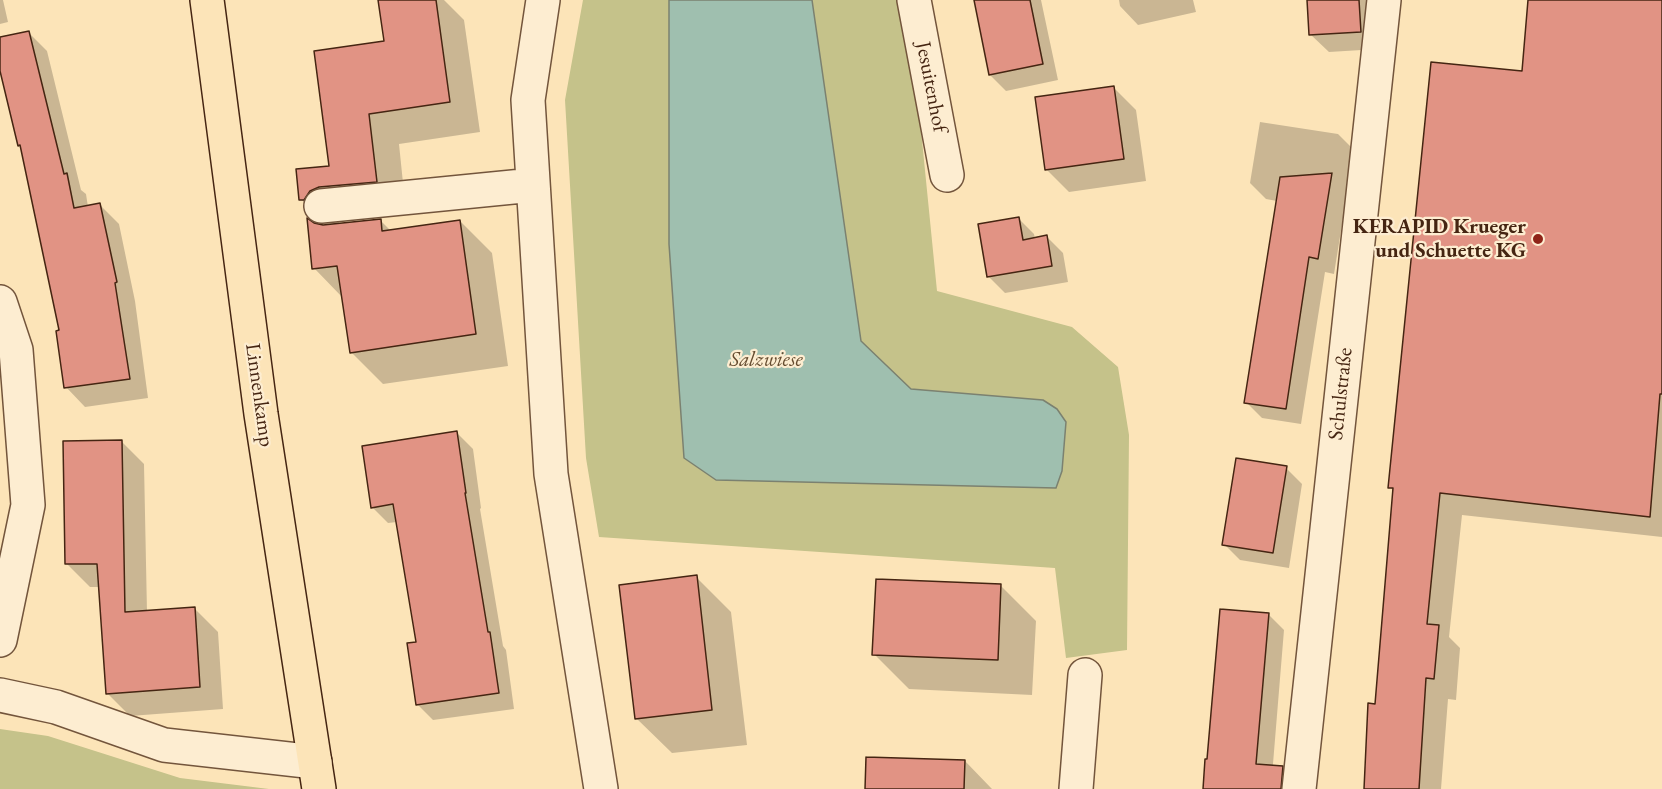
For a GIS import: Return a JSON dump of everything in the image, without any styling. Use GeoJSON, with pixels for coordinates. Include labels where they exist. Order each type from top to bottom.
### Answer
{"type":"FeatureCollection","features":[{"type":"Feature","properties":{"kind":"main road","name":"Linnenkamp"},"geometry":{"type":"LineString","coordinates":[[207,0],[261,414],[317,776]]}},
{"type":"Feature","properties":{"kind":"street"},"geometry":{"type":"LineString","coordinates":[[543,0],[528,100],[551,474],[601,789]]}},
{"type":"Feature","properties":{"kind":"street","name":"Jesuitenhof"},"geometry":{"type":"LineString","coordinates":[[914,0],[947,175]]}},
{"type":"Feature","properties":{"kind":"street","name":"Schulstraße"},"geometry":{"type":"LineString","coordinates":[[1299,789],[1384,0]]}},
{"type":"Feature","properties":{"kind":"street"},"geometry":{"type":"LineString","coordinates":[[321,206],[532,185]]}},
{"type":"Feature","properties":{"kind":"street"},"geometry":{"type":"LineString","coordinates":[[0,302],[16,350],[28,505],[0,640]]}},
{"type":"Feature","properties":{"kind":"street"},"geometry":{"type":"LineString","coordinates":[[1076,789],[1086,675]]}},
{"type":"Feature","properties":{"kind":"street"},"geometry":{"type":"LineString","coordinates":[[0,694],[56,707],[164,745],[317,776]]}},
{"type":"Feature","properties":{"kind":"green space","name":"Salzwiese"},"geometry":{"type":"Polygon","coordinates":[[[583,0],[901,0],[918,100],[937,291],[1072,327],[1118,367],[1129,435],[1127,650],[1066,658],[1055,568],[599,537],[586,458],[565,100],[583,0]]]}},
{"type":"Feature","properties":{"kind":"green space"},"geometry":{"type":"Polygon","coordinates":[[[0,729],[48,736],[180,778],[269,789],[0,789],[0,729]]]}},
{"type":"Feature","properties":{"kind":"shaded area"},"geometry":{"type":"Polygon","coordinates":[[[669,0],[812,0],[861,341],[911,389],[1043,400],[1057,409],[1066,422],[1062,471],[1056,488],[716,480],[684,458],[669,244],[669,0]]]}},
{"type":"Feature","properties":{"kind":"building"},"geometry":{"type":"Polygon","coordinates":[[[378,0],[436,0],[450,102],[369,114],[377,182],[319,187],[310,191],[304,200],[299,200],[296,169],[329,166],[314,51],[384,41],[378,0]]]}},
{"type":"Feature","properties":{"kind":"building"},"geometry":{"type":"Polygon","coordinates":[[[974,0],[1030,0],[1043,64],[989,75],[974,0]]]}},
{"type":"Feature","properties":{"kind":"building"},"geometry":{"type":"Polygon","coordinates":[[[1307,0],[1359,0],[1361,32],[1309,35],[1307,0]]]}},
{"type":"Feature","properties":{"kind":"building","name":"KERAPID Krueger und Schuette KG"},"geometry":{"type":"Polygon","coordinates":[[[1528,0],[1662,0],[1662,394],[1660,394],[1650,517],[1440,493],[1427,624],[1439,625],[1434,679],[1426,678],[1419,789],[1364,789],[1368,703],[1375,704],[1393,488],[1388,488],[1431,62],[1522,71],[1528,0]]]}},
{"type":"Feature","properties":{"kind":"building"},"geometry":{"type":"Polygon","coordinates":[[[29,31],[64,174],[67,173],[74,208],[100,203],[117,282],[115,283],[130,379],[64,388],[56,331],[59,330],[20,145],[18,146],[0,71],[0,37],[29,31]]]}},
{"type":"Feature","properties":{"kind":"building"},"geometry":{"type":"Polygon","coordinates":[[[1114,86],[1124,159],[1045,170],[1035,97],[1114,86]]]}},
{"type":"Feature","properties":{"kind":"building"},"geometry":{"type":"Polygon","coordinates":[[[1332,173],[1318,259],[1309,257],[1286,409],[1244,403],[1280,177],[1332,173]]]}},
{"type":"Feature","properties":{"kind":"building"},"geometry":{"type":"Polygon","coordinates":[[[1019,217],[1023,240],[1047,235],[1052,266],[987,277],[978,224],[1019,217]]]}},
{"type":"Feature","properties":{"kind":"building"},"geometry":{"type":"Polygon","coordinates":[[[307,218],[323,225],[381,219],[382,231],[460,220],[476,334],[350,353],[337,266],[312,269],[307,218]]]}},
{"type":"Feature","properties":{"kind":"building"},"geometry":{"type":"Polygon","coordinates":[[[457,431],[465,493],[499,693],[416,705],[407,643],[416,642],[393,504],[371,508],[362,446],[457,431]]]}},
{"type":"Feature","properties":{"kind":"building"},"geometry":{"type":"Polygon","coordinates":[[[122,440],[125,612],[195,607],[200,687],[106,694],[97,564],[65,564],[63,441],[122,440]]]}},
{"type":"Feature","properties":{"kind":"building"},"geometry":{"type":"Polygon","coordinates":[[[1236,458],[1287,466],[1273,553],[1222,545],[1236,458]]]}},
{"type":"Feature","properties":{"kind":"building"},"geometry":{"type":"Polygon","coordinates":[[[697,575],[712,710],[635,719],[619,585],[697,575]]]}},
{"type":"Feature","properties":{"kind":"building"},"geometry":{"type":"Polygon","coordinates":[[[876,579],[1001,584],[998,660],[872,655],[876,579]]]}},
{"type":"Feature","properties":{"kind":"building"},"geometry":{"type":"Polygon","coordinates":[[[1220,609],[1269,613],[1256,764],[1283,766],[1281,789],[1203,789],[1220,609]]]}},
{"type":"Feature","properties":{"kind":"building"},"geometry":{"type":"Polygon","coordinates":[[[866,757],[965,760],[964,789],[865,789],[866,757]]]}},
{"type":"Feature","properties":{"kind":"place","name":"KERAPID Krueger und Schuette KG"},"geometry":{"type":"Point","coordinates":[1538,239]}}]}
